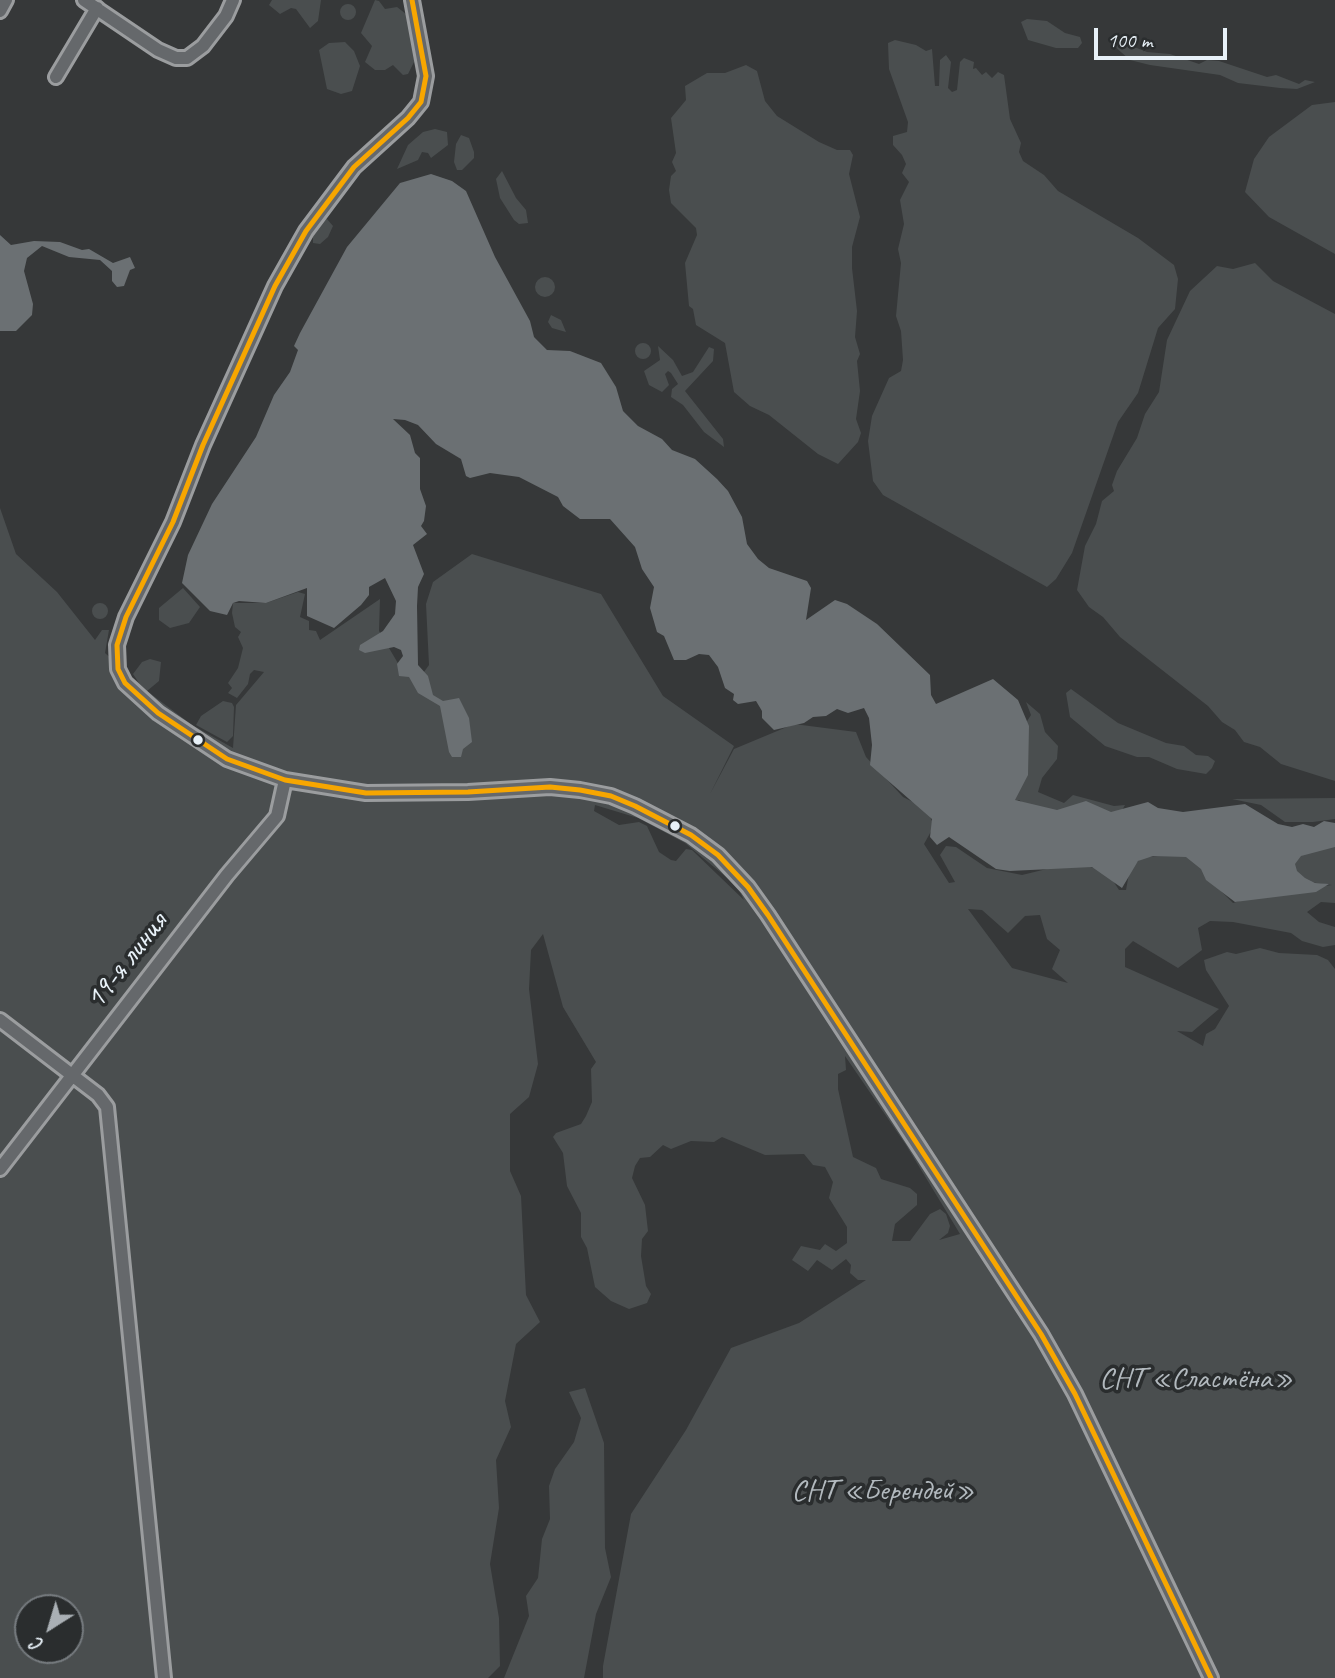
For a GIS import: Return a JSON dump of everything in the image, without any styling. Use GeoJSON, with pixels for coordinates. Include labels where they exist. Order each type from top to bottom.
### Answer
{"type":"FeatureCollection","features":[{"type":"Feature","properties":{"kind":"street"},"geometry":{"type":"LineString","coordinates":[[0,11],[6,0]]}},
{"type":"Feature","properties":{"kind":"street"},"geometry":{"type":"LineString","coordinates":[[84,0],[158,50],[176,58],[187,58],[203,46],[226,16],[233,0]]}},
{"type":"Feature","properties":{"kind":"street"},"geometry":{"type":"LineString","coordinates":[[412,0],[426,68],[426,88],[421,102],[408,118],[354,167],[299,243],[264,309],[203,444],[173,522],[126,617],[117,645],[118,668],[132,691],[158,713],[227,759],[285,780],[366,793],[468,792],[550,787],[580,790],[611,796],[635,806],[691,835],[718,855],[748,887],[768,915],[1041,1334],[1075,1394],[1211,1678]]}},
{"type":"Feature","properties":{"kind":"street"},"geometry":{"type":"LineString","coordinates":[[57,77],[97,8]]}},
{"type":"Feature","properties":{"kind":"street","name":"19-я линия"},"geometry":{"type":"LineString","coordinates":[[0,1169],[227,875],[277,816],[285,780]]}},
{"type":"Feature","properties":{"kind":"street"},"geometry":{"type":"LineString","coordinates":[[0,1020],[98,1095],[107,1107],[164,1678]]}},
{"type":"Feature","properties":{"kind":"green space"},"geometry":{"type":"Polygon","coordinates":[[[272,0],[321,0],[318,21],[310,28],[296,9],[291,8],[280,14],[269,5],[272,0]]]}},
{"type":"Feature","properties":{"kind":"green space"},"geometry":{"type":"Polygon","coordinates":[[[375,0],[385,9],[397,7],[406,14],[414,28],[415,60],[408,74],[403,75],[393,65],[385,70],[375,70],[365,62],[372,46],[361,33],[375,0]]]}},
{"type":"Feature","properties":{"kind":"green space"},"geometry":{"type":"Polygon","coordinates":[[[348,4],[356,12],[348,20],[340,12],[348,4]]]}},
{"type":"Feature","properties":{"kind":"green space"},"geometry":{"type":"Polygon","coordinates":[[[1027,19],[1047,21],[1065,33],[1080,37],[1082,43],[1078,48],[1056,48],[1028,40],[1021,22],[1027,19]]]}},
{"type":"Feature","properties":{"kind":"green space"},"geometry":{"type":"Polygon","coordinates":[[[895,40],[916,45],[926,51],[932,49],[935,86],[939,86],[940,60],[946,55],[951,62],[948,88],[952,92],[957,90],[960,62],[964,58],[974,62],[973,69],[976,68],[982,75],[986,72],[992,78],[998,72],[1004,75],[1010,119],[1021,143],[1019,152],[1023,161],[1044,175],[1058,191],[1138,238],[1174,265],[1178,279],[1175,309],[1158,328],[1138,393],[1118,422],[1072,553],[1056,579],[1047,587],[883,495],[873,481],[868,441],[872,416],[889,378],[901,371],[903,360],[901,331],[896,316],[901,263],[898,249],[904,224],[900,200],[909,182],[902,173],[906,164],[893,145],[893,136],[907,132],[908,122],[889,69],[888,43],[895,40]]]}},
{"type":"Feature","properties":{"kind":"green space"},"geometry":{"type":"Polygon","coordinates":[[[1119,41],[1147,52],[1170,54],[1199,64],[1207,60],[1219,61],[1267,77],[1276,75],[1299,84],[1305,80],[1315,82],[1297,89],[1280,88],[1238,83],[1220,75],[1150,65],[1130,60],[1113,45],[1119,41]]]}},
{"type":"Feature","properties":{"kind":"green space"},"geometry":{"type":"Polygon","coordinates":[[[345,42],[354,51],[360,66],[352,91],[341,94],[327,89],[319,50],[329,43],[345,42]]]}},
{"type":"Feature","properties":{"kind":"green space"},"geometry":{"type":"Polygon","coordinates":[[[746,65],[757,71],[765,101],[777,116],[819,142],[837,150],[850,150],[853,155],[849,174],[860,217],[852,247],[852,268],[857,311],[855,337],[860,354],[857,361],[860,391],[856,419],[861,433],[858,442],[838,464],[818,454],[769,415],[750,406],[734,392],[725,343],[696,325],[693,309],[689,306],[685,263],[697,235],[696,228],[671,203],[669,190],[671,176],[676,171],[672,162],[676,153],[671,118],[686,100],[685,86],[707,73],[725,73],[746,65]]]}},
{"type":"Feature","properties":{"kind":"green space"},"geometry":{"type":"Polygon","coordinates":[[[1335,102],[1335,254],[1269,217],[1245,192],[1254,159],[1269,137],[1312,105],[1335,102]]]}},
{"type":"Feature","properties":{"kind":"green space"},"geometry":{"type":"Polygon","coordinates":[[[435,129],[447,132],[448,145],[431,158],[428,153],[422,152],[418,160],[397,169],[408,145],[423,132],[435,129]]]}},
{"type":"Feature","properties":{"kind":"green space"},"geometry":{"type":"Polygon","coordinates":[[[461,135],[469,138],[474,158],[462,170],[457,170],[454,162],[456,144],[461,135]]]}},
{"type":"Feature","properties":{"kind":"green space"},"geometry":{"type":"Polygon","coordinates":[[[502,171],[516,198],[526,210],[528,223],[519,224],[514,220],[500,198],[496,179],[502,171]]]}},
{"type":"Feature","properties":{"kind":"green space"},"geometry":{"type":"Polygon","coordinates":[[[327,219],[333,226],[328,237],[320,244],[313,243],[313,231],[327,219]]]}},
{"type":"Feature","properties":{"kind":"green space"},"geometry":{"type":"Polygon","coordinates":[[[1255,263],[1273,281],[1335,314],[1335,781],[1281,764],[1260,747],[1244,742],[1235,730],[1222,722],[1208,706],[1120,637],[1103,617],[1089,607],[1077,590],[1085,546],[1096,524],[1102,501],[1114,491],[1112,485],[1117,471],[1137,438],[1145,414],[1159,392],[1167,340],[1190,291],[1217,266],[1233,269],[1255,263]]]}},
{"type":"Feature","properties":{"kind":"green space"},"geometry":{"type":"Polygon","coordinates":[[[545,277],[552,280],[555,287],[552,294],[545,297],[538,294],[535,287],[538,280],[545,277]]]}},
{"type":"Feature","properties":{"kind":"green space"},"geometry":{"type":"Polygon","coordinates":[[[551,315],[561,320],[566,332],[552,328],[548,322],[551,315]]]}},
{"type":"Feature","properties":{"kind":"green space"},"geometry":{"type":"Polygon","coordinates":[[[643,343],[649,345],[649,357],[643,359],[637,357],[635,351],[637,345],[643,343]]]}},
{"type":"Feature","properties":{"kind":"green space"},"geometry":{"type":"Polygon","coordinates":[[[658,346],[673,360],[682,376],[693,372],[709,347],[714,349],[713,361],[685,391],[723,439],[724,447],[704,432],[683,405],[671,397],[672,389],[678,384],[671,373],[668,371],[665,374],[669,385],[662,392],[649,385],[644,371],[660,360],[658,346]]]}},
{"type":"Feature","properties":{"kind":"green space"},"geometry":{"type":"Polygon","coordinates":[[[0,508],[16,554],[57,592],[95,640],[102,630],[109,630],[105,653],[139,683],[133,674],[142,662],[150,659],[161,662],[159,681],[147,691],[192,725],[233,748],[236,705],[264,672],[254,670],[250,674],[248,684],[237,698],[228,693],[232,688],[228,683],[238,668],[243,648],[238,637],[241,632],[235,627],[233,603],[266,603],[298,592],[305,594],[300,617],[309,621],[309,630],[316,631],[320,640],[380,599],[379,631],[399,665],[416,683],[429,665],[426,604],[433,582],[472,554],[601,594],[663,696],[734,746],[710,794],[734,749],[794,724],[856,732],[866,757],[903,797],[927,809],[934,826],[924,844],[949,883],[955,882],[940,855],[946,846],[956,847],[987,868],[1022,875],[1059,866],[1085,866],[1106,870],[1119,890],[1126,890],[1130,868],[1143,857],[1187,854],[1203,867],[1210,880],[1233,903],[1266,893],[1332,885],[1301,881],[1292,874],[1293,859],[1313,850],[1335,846],[1335,903],[1321,902],[1307,912],[1319,922],[1335,927],[1335,945],[1323,947],[1302,941],[1291,933],[1233,922],[1210,921],[1198,928],[1202,950],[1178,968],[1133,941],[1125,949],[1125,967],[1219,1009],[1192,1032],[1177,1031],[1203,1046],[1206,1034],[1215,1029],[1229,1006],[1206,970],[1204,960],[1227,952],[1236,954],[1260,948],[1279,953],[1317,955],[1328,960],[1335,969],[1335,1678],[603,1678],[631,1514],[686,1430],[731,1348],[799,1323],[866,1280],[858,1280],[850,1273],[851,1265],[846,1259],[832,1270],[817,1260],[808,1271],[792,1260],[801,1246],[820,1250],[825,1244],[836,1251],[847,1243],[847,1227],[829,1198],[833,1182],[825,1167],[813,1165],[804,1154],[765,1155],[722,1137],[714,1142],[691,1141],[671,1149],[663,1145],[650,1157],[640,1158],[635,1166],[632,1178],[645,1205],[648,1231],[642,1239],[641,1256],[646,1286],[651,1294],[647,1303],[629,1309],[611,1301],[595,1287],[587,1248],[581,1237],[581,1213],[567,1186],[563,1153],[553,1137],[556,1133],[581,1124],[586,1116],[592,1102],[591,1069],[596,1062],[563,1007],[543,934],[531,950],[529,989],[538,1064],[529,1097],[510,1114],[510,1171],[521,1196],[526,1295],[540,1322],[516,1344],[505,1401],[511,1427],[496,1460],[499,1508],[490,1564],[499,1618],[500,1666],[488,1678],[0,1678],[0,508]],[[595,805],[594,811],[619,825],[639,822],[647,826],[659,852],[671,860],[676,861],[686,849],[692,850],[744,900],[737,886],[685,843],[638,818],[595,805]],[[968,909],[1012,968],[1068,983],[1052,969],[1060,950],[1047,939],[1040,915],[1025,916],[1008,933],[982,910],[968,909]],[[845,1056],[846,1070],[838,1074],[838,1089],[853,1157],[876,1168],[881,1179],[910,1188],[917,1194],[917,1205],[895,1224],[892,1241],[910,1241],[930,1214],[940,1209],[946,1214],[950,1226],[948,1233],[939,1240],[960,1234],[906,1145],[845,1056]]]}},
{"type":"Feature","properties":{"kind":"green space"},"geometry":{"type":"Polygon","coordinates":[[[183,588],[200,607],[189,623],[170,628],[159,620],[159,608],[183,588]]]}},
{"type":"Feature","properties":{"kind":"green space"},"geometry":{"type":"Polygon","coordinates":[[[100,603],[106,605],[106,617],[100,619],[94,617],[92,611],[94,605],[100,603]]]}},
{"type":"Feature","properties":{"kind":"green space"},"geometry":{"type":"Polygon","coordinates":[[[1071,689],[1118,723],[1166,743],[1184,746],[1196,755],[1208,756],[1215,761],[1212,768],[1206,774],[1177,769],[1149,757],[1137,757],[1105,746],[1070,717],[1066,693],[1071,689]]]}},
{"type":"Feature","properties":{"kind":"green space"},"geometry":{"type":"Polygon","coordinates":[[[223,701],[232,703],[234,707],[233,736],[227,742],[196,725],[201,716],[223,701]]]}},
{"type":"Feature","properties":{"kind":"green space"},"geometry":{"type":"Polygon","coordinates":[[[1026,702],[1040,714],[1045,732],[1058,746],[1057,759],[1042,778],[1038,792],[1064,803],[1073,795],[1114,806],[1125,805],[1121,812],[1062,813],[1029,808],[1019,800],[1012,803],[1020,732],[1031,715],[1026,702]]]}},
{"type":"Feature","properties":{"kind":"green space"},"geometry":{"type":"Polygon","coordinates":[[[1335,798],[1335,819],[1313,822],[1285,822],[1261,805],[1232,799],[1335,798]]]}},
{"type":"Feature","properties":{"kind":"green space"},"geometry":{"type":"Polygon","coordinates":[[[585,1388],[604,1443],[605,1548],[611,1577],[596,1614],[584,1678],[504,1678],[529,1616],[526,1596],[538,1578],[542,1539],[550,1519],[549,1486],[555,1469],[574,1442],[581,1418],[569,1392],[585,1388]]]}},
{"type":"Feature","properties":{"kind":"shaded area"},"geometry":{"type":"Polygon","coordinates":[[[431,174],[452,181],[466,191],[495,257],[530,321],[534,337],[547,350],[570,351],[601,363],[616,387],[623,411],[638,426],[662,439],[672,450],[695,459],[717,479],[728,491],[742,517],[747,544],[758,559],[769,568],[807,581],[811,588],[806,620],[835,600],[847,604],[877,624],[930,675],[931,695],[936,704],[993,679],[1018,700],[1029,726],[1028,775],[1015,800],[1057,810],[1086,801],[1111,812],[1148,802],[1158,808],[1183,812],[1245,804],[1278,824],[1292,827],[1303,824],[1314,827],[1324,821],[1335,823],[1335,847],[1301,856],[1295,864],[1297,871],[1305,878],[1315,883],[1329,884],[1316,892],[1235,902],[1206,880],[1201,869],[1186,857],[1153,856],[1138,861],[1122,888],[1092,867],[1010,871],[996,869],[949,837],[937,845],[930,837],[932,819],[870,765],[872,745],[869,718],[864,708],[848,713],[837,709],[826,716],[813,717],[804,723],[774,730],[762,718],[762,711],[756,701],[738,704],[733,700],[734,694],[725,688],[718,667],[709,655],[699,654],[686,660],[674,660],[664,636],[657,632],[650,608],[654,587],[642,569],[635,547],[610,519],[580,519],[563,506],[558,497],[519,477],[490,473],[470,478],[466,476],[461,459],[436,444],[418,425],[405,420],[393,419],[410,435],[415,453],[420,458],[420,489],[426,506],[421,526],[427,534],[413,545],[424,574],[418,587],[418,665],[428,676],[433,695],[443,701],[459,698],[469,718],[472,742],[463,749],[461,757],[452,757],[449,752],[440,706],[418,693],[409,677],[399,676],[397,664],[403,656],[401,650],[394,647],[365,653],[359,650],[360,645],[383,631],[395,614],[396,601],[385,578],[369,587],[369,595],[361,605],[334,628],[307,616],[307,588],[266,603],[233,603],[227,615],[210,611],[182,583],[188,555],[212,504],[256,437],[274,395],[290,372],[298,350],[294,346],[300,333],[347,247],[400,183],[431,174]]]}},
{"type":"Feature","properties":{"kind":"shaded area"},"geometry":{"type":"Polygon","coordinates":[[[0,235],[11,245],[34,241],[60,242],[82,250],[89,249],[113,263],[130,257],[135,268],[130,270],[124,286],[117,287],[112,281],[112,271],[100,260],[69,257],[42,246],[27,258],[24,271],[33,304],[32,315],[16,331],[0,331],[0,235]]]}},
{"type":"Feature","properties":{"kind":"transit line"},"geometry":{"type":"LineString","coordinates":[[412,0],[426,76],[421,102],[408,118],[354,167],[306,231],[275,286],[203,445],[173,522],[126,617],[117,645],[118,669],[125,683],[158,713],[227,759],[285,780],[366,793],[468,792],[550,787],[580,790],[611,796],[635,806],[691,835],[718,855],[748,887],[768,915],[1041,1334],[1075,1394],[1211,1678]]}},
{"type":"Feature","properties":{"kind":"park label","name":"СНТ «Сластёна»"},"geometry":{"type":"Point","coordinates":[1196,1379]}},
{"type":"Feature","properties":{"kind":"park label","name":"СНТ «Берендей»"},"geometry":{"type":"Point","coordinates":[883,1491]}}]}
